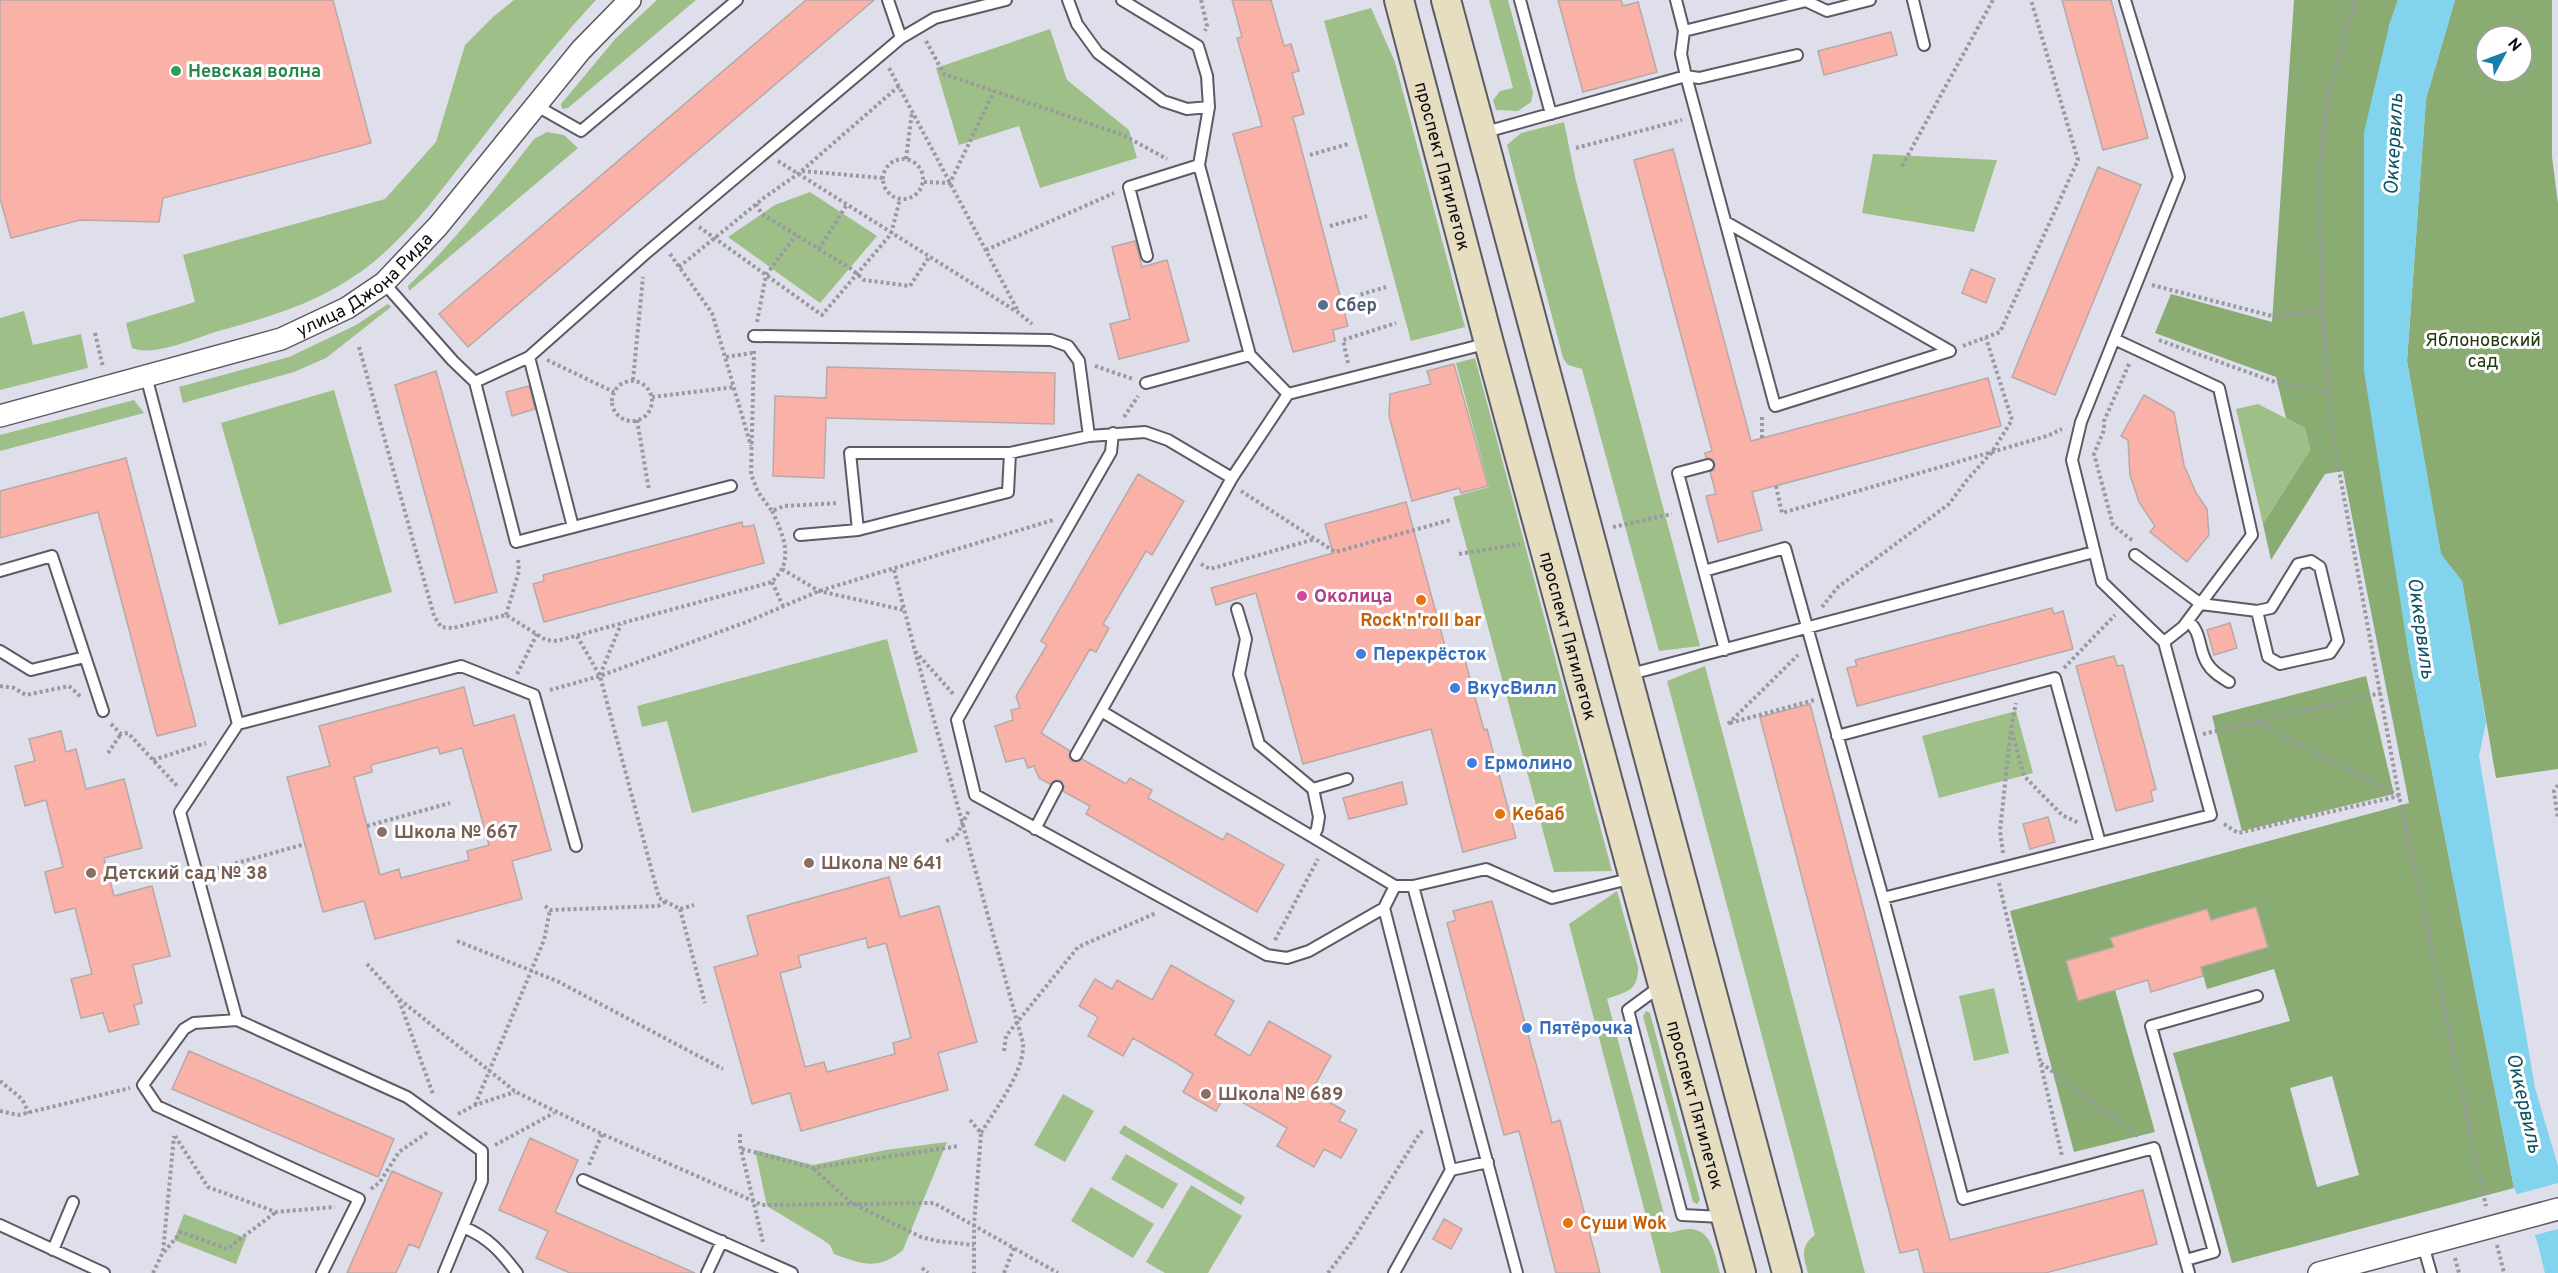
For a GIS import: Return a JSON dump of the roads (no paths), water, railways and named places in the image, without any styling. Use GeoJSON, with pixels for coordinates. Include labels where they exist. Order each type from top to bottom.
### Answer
{"type":"FeatureCollection","features":[{"type":"Feature","properties":{"kind":"street","name":"улица Джона Рида"},"geometry":{"type":"LineString","coordinates":[[0,416],[281,339],[347,308],[384,283],[438,226],[581,50],[630,0]]}},
{"type":"Feature","properties":{"kind":"street","name":"проспект Пятилеток"},"geometry":{"type":"LineString","coordinates":[[1399,0],[1489,343],[1741,1273]]}},
{"type":"Feature","properties":{"kind":"street"},"geometry":{"type":"LineString","coordinates":[[1446,0],[1787,1273]]}},
{"type":"Feature","properties":{"kind":"street"},"geometry":{"type":"LineString","coordinates":[[2319,1273],[2558,1209]]}},
{"type":"Feature","properties":{"kind":"lane"},"geometry":{"type":"LineString","coordinates":[[535,105],[581,131],[737,0]]}},
{"type":"Feature","properties":{"kind":"lane"},"geometry":{"type":"LineString","coordinates":[[888,0],[901,38]]}},
{"type":"Feature","properties":{"kind":"lane"},"geometry":{"type":"LineString","coordinates":[[475,382],[531,355],[645,254],[901,38],[935,18],[1006,0]]}},
{"type":"Feature","properties":{"kind":"lane"},"geometry":{"type":"LineString","coordinates":[[1068,0],[1077,24],[1098,53],[1163,101],[1187,109],[1209,107]]}},
{"type":"Feature","properties":{"kind":"lane"},"geometry":{"type":"LineString","coordinates":[[1122,0],[1198,46],[1207,76],[1209,107],[1199,165],[1250,356],[1288,394]]}},
{"type":"Feature","properties":{"kind":"lane"},"geometry":{"type":"LineString","coordinates":[[1520,0],[1551,114]]}},
{"type":"Feature","properties":{"kind":"lane"},"geometry":{"type":"LineString","coordinates":[[1676,0],[1684,31],[1681,54],[1686,76],[1775,406],[1950,351],[1726,222]]}},
{"type":"Feature","properties":{"kind":"lane"},"geometry":{"type":"LineString","coordinates":[[1684,31],[1809,1],[1827,11],[1870,0]]}},
{"type":"Feature","properties":{"kind":"lane"},"geometry":{"type":"LineString","coordinates":[[1913,0],[1924,45]]}},
{"type":"Feature","properties":{"kind":"lane"},"geometry":{"type":"LineString","coordinates":[[1883,898],[2211,815],[2164,642],[2102,582],[2072,460],[2081,422],[2179,177],[2125,0]]}},
{"type":"Feature","properties":{"kind":"lane"},"geometry":{"type":"LineString","coordinates":[[1482,134],[1686,76],[1699,78],[1797,55]]}},
{"type":"Feature","properties":{"kind":"lane"},"geometry":{"type":"LineString","coordinates":[[1147,256],[1129,187],[1199,165]]}},
{"type":"Feature","properties":{"kind":"lane"},"geometry":{"type":"LineString","coordinates":[[384,283],[453,361],[475,382],[516,542],[731,486]]}},
{"type":"Feature","properties":{"kind":"lane"},"geometry":{"type":"LineString","coordinates":[[754,336],[1051,340],[1068,346],[1079,361],[1089,436]]}},
{"type":"Feature","properties":{"kind":"lane"},"geometry":{"type":"LineString","coordinates":[[2114,339],[2219,388],[2252,535],[2188,621],[2164,642]]}},
{"type":"Feature","properties":{"kind":"lane"},"geometry":{"type":"LineString","coordinates":[[1076,755],[1232,478],[1288,394],[1489,343]]}},
{"type":"Feature","properties":{"kind":"lane"},"geometry":{"type":"LineString","coordinates":[[531,355],[573,527]]}},
{"type":"Feature","properties":{"kind":"lane"},"geometry":{"type":"LineString","coordinates":[[1146,383],[1250,356]]}},
{"type":"Feature","properties":{"kind":"lane"},"geometry":{"type":"LineString","coordinates":[[146,376],[238,724]]}},
{"type":"Feature","properties":{"kind":"lane"},"geometry":{"type":"LineString","coordinates":[[858,530],[850,453],[1010,453],[1089,436],[1145,432],[1168,440],[1232,478]]}},
{"type":"Feature","properties":{"kind":"lane"},"geometry":{"type":"LineString","coordinates":[[1113,433],[1111,452],[957,720],[975,795],[1267,956],[1287,958],[1309,951],[1384,908],[1395,886]]}},
{"type":"Feature","properties":{"kind":"lane"},"geometry":{"type":"LineString","coordinates":[[800,536],[858,530],[1008,492],[1010,453]]}},
{"type":"Feature","properties":{"kind":"lane"},"geometry":{"type":"LineString","coordinates":[[1708,465],[1678,473],[1725,650]]}},
{"type":"Feature","properties":{"kind":"lane"},"geometry":{"type":"LineString","coordinates":[[1704,571],[1785,548],[1883,898],[1963,1199],[2154,1148],[2190,1273]]}},
{"type":"Feature","properties":{"kind":"lane"},"geometry":{"type":"LineString","coordinates":[[1627,675],[2094,552]]}},
{"type":"Feature","properties":{"kind":"lane"},"geometry":{"type":"LineString","coordinates":[[2135,555],[2200,604],[2258,611],[2271,608],[2298,564],[2311,561],[2320,567],[2338,641],[2330,653],[2280,664],[2268,657],[2258,611]]}},
{"type":"Feature","properties":{"kind":"lane"},"geometry":{"type":"LineString","coordinates":[[0,571],[52,556],[103,711]]}},
{"type":"Feature","properties":{"kind":"lane"},"geometry":{"type":"LineString","coordinates":[[1237,609],[1246,639],[1239,674],[1259,744],[1313,789],[1319,817],[1313,837]]}},
{"type":"Feature","properties":{"kind":"lane"},"geometry":{"type":"LineString","coordinates":[[2188,621],[2196,627],[2206,662],[2215,673],[2229,682]]}},
{"type":"Feature","properties":{"kind":"lane"},"geometry":{"type":"LineString","coordinates":[[0,651],[31,670],[85,657]]}},
{"type":"Feature","properties":{"kind":"lane"},"geometry":{"type":"LineString","coordinates":[[237,1020],[180,812],[238,724],[461,666],[534,695],[576,846]]}},
{"type":"Feature","properties":{"kind":"lane"},"geometry":{"type":"LineString","coordinates":[[1837,736],[2055,678],[2100,843]]}},
{"type":"Feature","properties":{"kind":"lane"},"geometry":{"type":"LineString","coordinates":[[1101,711],[1395,886],[1413,886],[1486,869],[1552,898],[1633,878]]}},
{"type":"Feature","properties":{"kind":"lane"},"geometry":{"type":"LineString","coordinates":[[1313,789],[1347,779]]}},
{"type":"Feature","properties":{"kind":"lane"},"geometry":{"type":"LineString","coordinates":[[1035,829],[1057,787]]}},
{"type":"Feature","properties":{"kind":"lane"},"geometry":{"type":"LineString","coordinates":[[1413,886],[1517,1273]]}},
{"type":"Feature","properties":{"kind":"lane"},"geometry":{"type":"LineString","coordinates":[[1384,908],[1451,1170],[1394,1273]]}},
{"type":"Feature","properties":{"kind":"lane"},"geometry":{"type":"LineString","coordinates":[[1662,985],[1628,1010],[1682,1215],[1726,1217]]}},
{"type":"Feature","properties":{"kind":"lane"},"geometry":{"type":"LineString","coordinates":[[2186,1260],[2214,1252],[2151,1026],[2257,996]]}},
{"type":"Feature","properties":{"kind":"lane"},"geometry":{"type":"LineString","coordinates":[[322,1273],[359,1198],[157,1106],[142,1085],[184,1029],[194,1023],[208,1020],[237,1020],[407,1097],[483,1151],[482,1181],[444,1273]]}},
{"type":"Feature","properties":{"kind":"lane"},"geometry":{"type":"LineString","coordinates":[[1451,1170],[1488,1162]]}},
{"type":"Feature","properties":{"kind":"lane"},"geometry":{"type":"LineString","coordinates":[[583,1180],[792,1273]]}},
{"type":"Feature","properties":{"kind":"lane"},"geometry":{"type":"LineString","coordinates":[[53,1250],[73,1202]]}},
{"type":"Feature","properties":{"kind":"lane"},"geometry":{"type":"LineString","coordinates":[[0,1225],[104,1273]]}},
{"type":"Feature","properties":{"kind":"lane"},"geometry":{"type":"LineString","coordinates":[[463,1227],[479,1234],[496,1246],[517,1273]]}},
{"type":"Feature","properties":{"kind":"lane"},"geometry":{"type":"LineString","coordinates":[[707,1273],[722,1241]]}},
{"type":"Feature","properties":{"kind":"lane"},"geometry":{"type":"LineString","coordinates":[[2423,1245],[2431,1273]]}},
{"type":"Feature","properties":{"kind":"water","name":"Оккервиль"},"geometry":{"type":"Polygon","coordinates":[[[2398,0],[2455,0],[2426,99],[2407,361],[2441,554],[2462,581],[2486,723],[2479,756],[2535,1088],[2558,1166],[2558,1273],[2545,1273],[2537,1241],[2514,1188],[2408,650],[2364,371],[2364,132],[2389,26],[2398,0]]]}},
{"type":"Feature","properties":{"kind":"place","name":"Невская волна"},"geometry":{"type":"Point","coordinates":[176,71]}},
{"type":"Feature","properties":{"kind":"place","name":"Сбер"},"geometry":{"type":"Point","coordinates":[1323,305]}},
{"type":"Feature","properties":{"kind":"place","name":"Околица"},"geometry":{"type":"Point","coordinates":[1302,596]}},
{"type":"Feature","properties":{"kind":"place","name":"Rock'n'roll bar"},"geometry":{"type":"Point","coordinates":[1421,600]}},
{"type":"Feature","properties":{"kind":"place","name":"Перекрёсток"},"geometry":{"type":"Point","coordinates":[1361,654]}},
{"type":"Feature","properties":{"kind":"place","name":"ВкусВилл"},"geometry":{"type":"Point","coordinates":[1455,688]}},
{"type":"Feature","properties":{"kind":"place","name":"Ермолино"},"geometry":{"type":"Point","coordinates":[1472,763]}},
{"type":"Feature","properties":{"kind":"place","name":"Кебаб"},"geometry":{"type":"Point","coordinates":[1500,814]}},
{"type":"Feature","properties":{"kind":"place","name":"Школа № 667"},"geometry":{"type":"Point","coordinates":[382,832]}},
{"type":"Feature","properties":{"kind":"place","name":"Школа № 641"},"geometry":{"type":"Point","coordinates":[809,863]}},
{"type":"Feature","properties":{"kind":"place","name":"Детский сад № 38"},"geometry":{"type":"Point","coordinates":[91,873]}},
{"type":"Feature","properties":{"kind":"place","name":"Пятёрочка"},"geometry":{"type":"Point","coordinates":[1527,1028]}},
{"type":"Feature","properties":{"kind":"place","name":"Школа № 689"},"geometry":{"type":"Point","coordinates":[1206,1094]}},
{"type":"Feature","properties":{"kind":"place","name":"Суши Wok"},"geometry":{"type":"Point","coordinates":[1568,1223]}},
{"type":"Feature","properties":{"kind":"park label","name":"Яблоновский сад"},"geometry":{"type":"Point","coordinates":[2483,350]}}]}
